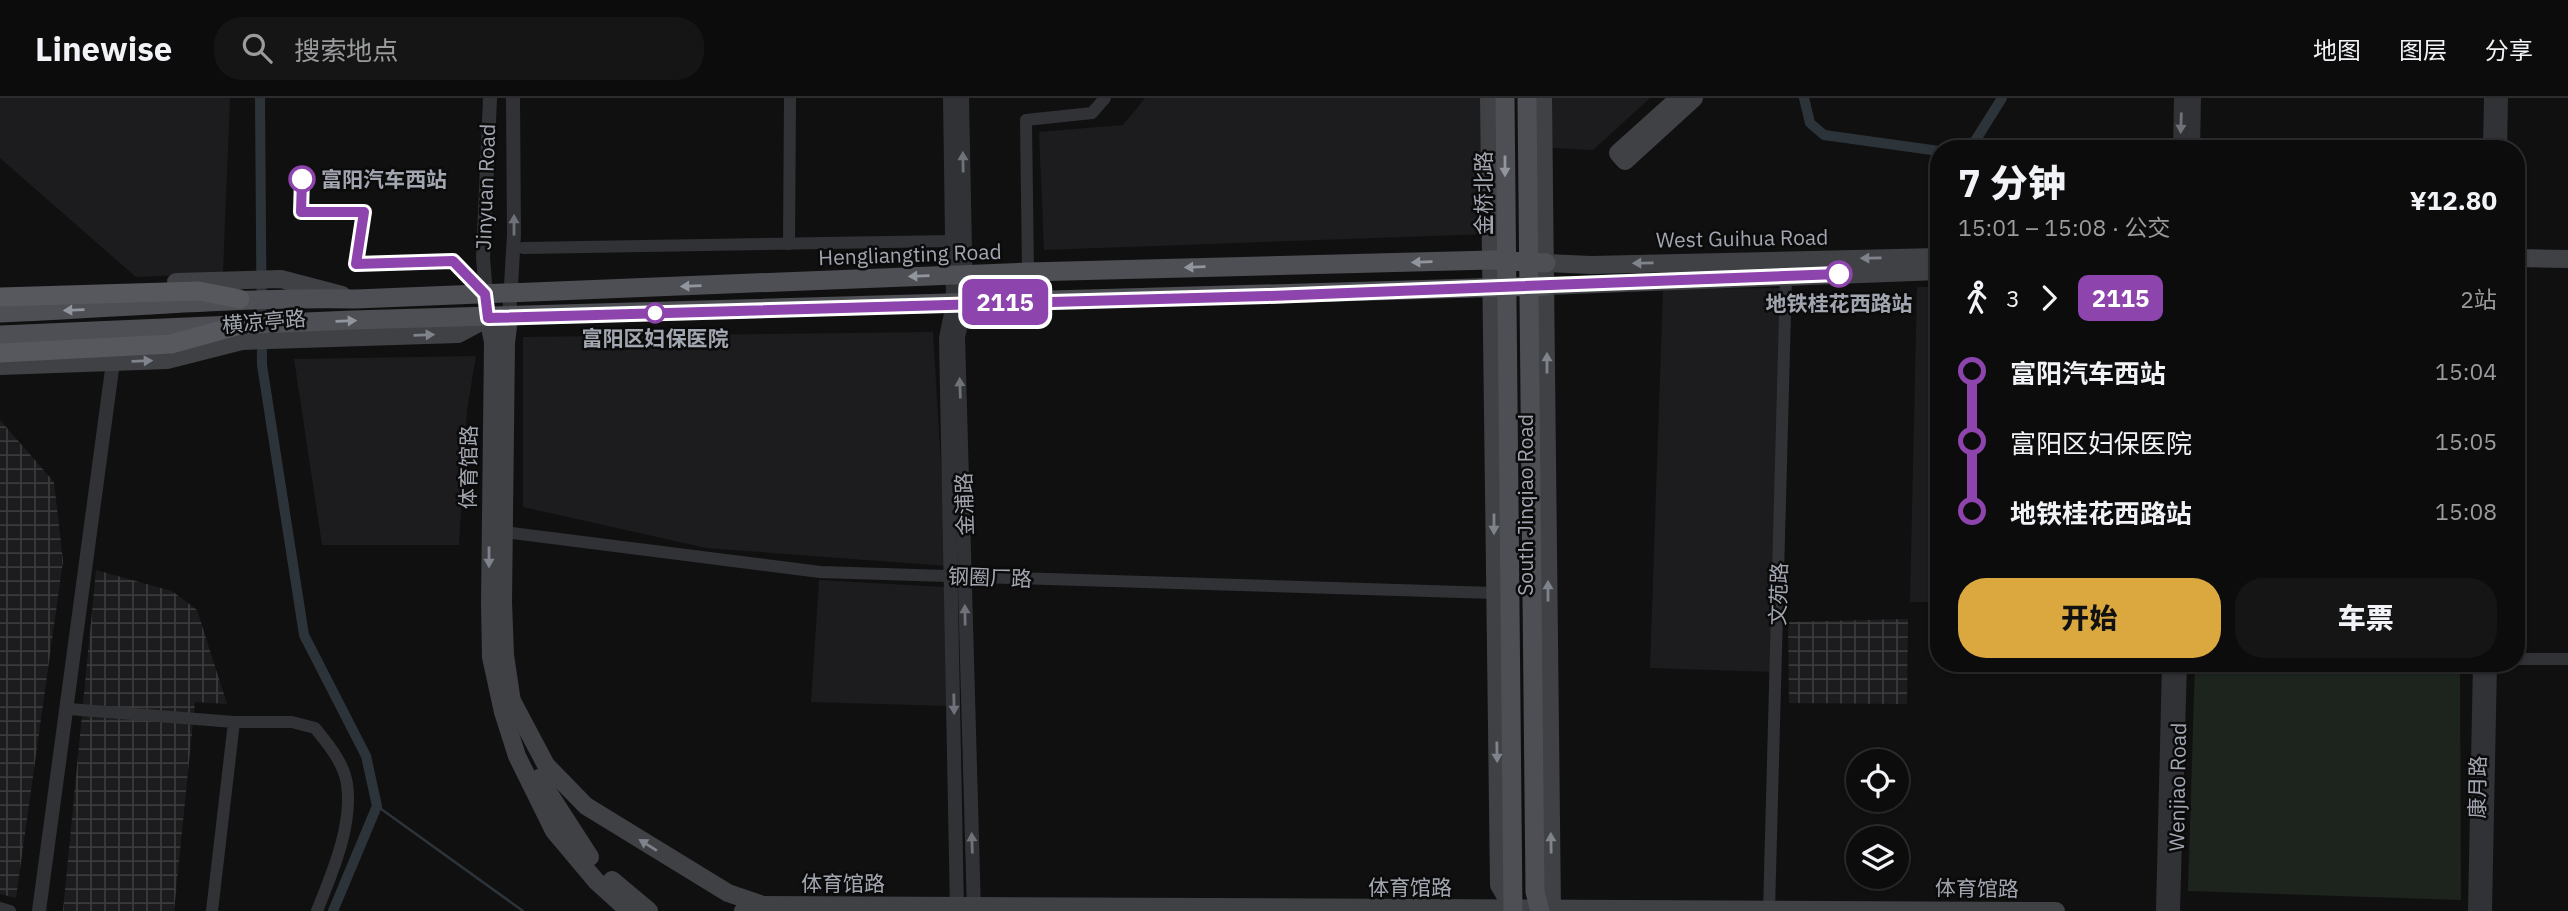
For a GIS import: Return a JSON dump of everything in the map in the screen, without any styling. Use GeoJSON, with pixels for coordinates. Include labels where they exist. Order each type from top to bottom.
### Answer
{"type":"FeatureCollection","features":[{"type":"Feature","properties":{"kind":"highway"},"geometry":{"type":"LineString","coordinates":[[0,297],[239,290]]}},
{"type":"Feature","properties":{"kind":"highway"},"geometry":{"type":"LineString","coordinates":[[0,353],[111,355],[241,333]]}},
{"type":"Feature","properties":{"kind":"main road","name":"金桥北路"},"geometry":{"type":"LineString","coordinates":[[1489,98],[1499,288]]}},
{"type":"Feature","properties":{"kind":"main road","name":"金桥北路"},"geometry":{"type":"LineString","coordinates":[[1498,260],[1505,98]]}},
{"type":"Feature","properties":{"kind":"main road"},"geometry":{"type":"LineString","coordinates":[[1527,98],[1537,262]]}},
{"type":"Feature","properties":{"kind":"main road"},"geometry":{"type":"LineString","coordinates":[[488,318],[1537,287],[1543,98]]}},
{"type":"Feature","properties":{"kind":"main road"},"geometry":{"type":"LineString","coordinates":[[1679,98],[1618,153],[1625,161],[1694,98]]}},
{"type":"Feature","properties":{"kind":"main road","name":"West Guihua Road"},"geometry":{"type":"LineString","coordinates":[[1537,262],[1591,265],[1930,257]]}},
{"type":"Feature","properties":{"kind":"main road"},"geometry":{"type":"LineString","coordinates":[[2525,257],[2568,259]]}},
{"type":"Feature","properties":{"kind":"main road","name":"Hengliangting Road"},"geometry":{"type":"LineString","coordinates":[[279,288],[356,299],[1028,272],[1498,260],[1537,262]]}},
{"type":"Feature","properties":{"kind":"main road"},"geometry":{"type":"LineString","coordinates":[[2525,269],[2568,270]]}},
{"type":"Feature","properties":{"kind":"main road","name":"West Guihua Road"},"geometry":{"type":"LineString","coordinates":[[1537,287],[1930,271]]}},
{"type":"Feature","properties":{"kind":"main road","name":"South Jinqiao Road"},"geometry":{"type":"LineString","coordinates":[[1537,287],[1549,620],[1546,910]]}},
{"type":"Feature","properties":{"kind":"main road","name":"South Jinqiao Road"},"geometry":{"type":"LineString","coordinates":[[1537,287],[1533,645],[1535,892],[1546,910]]}},
{"type":"Feature","properties":{"kind":"main road","name":"横凉亭路"},"geometry":{"type":"LineString","coordinates":[[0,289],[279,288]]}},
{"type":"Feature","properties":{"kind":"main road","name":"South Jinqiao Road"},"geometry":{"type":"LineString","coordinates":[[1499,288],[1494,593],[1499,885],[1513,910]]}},
{"type":"Feature","properties":{"kind":"main road","name":"South Jinqiao Road"},"geometry":{"type":"LineString","coordinates":[[1499,288],[1511,702],[1513,910]]}},
{"type":"Feature","properties":{"kind":"main road","name":"横凉亭路"},"geometry":{"type":"LineString","coordinates":[[0,313],[170,306],[239,290]]}},
{"type":"Feature","properties":{"kind":"main road","name":"体育馆路"},"geometry":{"type":"LineString","coordinates":[[488,318],[494,342],[496,531],[505,655],[511,699],[521,736],[541,783],[584,849],[607,876],[649,911]]}},
{"type":"Feature","properties":{"kind":"main road","name":"横凉亭路"},"geometry":{"type":"LineString","coordinates":[[0,335],[280,332],[488,318]]}},
{"type":"Feature","properties":{"kind":"main road","name":"体育馆路"},"geometry":{"type":"LineString","coordinates":[[509,318],[491,657],[517,756],[554,831],[596,881],[629,911]]}},
{"type":"Feature","properties":{"kind":"main road"},"geometry":{"type":"LineString","coordinates":[[0,366],[111,355]]}},
{"type":"Feature","properties":{"kind":"main road"},"geometry":{"type":"LineString","coordinates":[[1533,645],[1549,620]]}},
{"type":"Feature","properties":{"kind":"main road"},"geometry":{"type":"LineString","coordinates":[[1496,675],[1511,702]]}},
{"type":"Feature","properties":{"kind":"main road","name":"体育馆路"},"geometry":{"type":"LineString","coordinates":[[511,699],[546,765],[586,806],[728,894],[766,908]]}},
{"type":"Feature","properties":{"kind":"main road","name":"体育馆路"},"geometry":{"type":"LineString","coordinates":[[743,911],[766,908],[2056,911]]}},
{"type":"Feature","properties":{"kind":"street","name":"Jinyuan Road"},"geometry":{"type":"LineString","coordinates":[[488,318],[485,294],[490,98]]}},
{"type":"Feature","properties":{"kind":"street"},"geometry":{"type":"LineString","coordinates":[[509,318],[512,294],[513,98]]}},
{"type":"Feature","properties":{"kind":"street"},"geometry":{"type":"LineString","coordinates":[[789,98],[789,244]]}},
{"type":"Feature","properties":{"kind":"street","name":"金浦路"},"geometry":{"type":"LineString","coordinates":[[950,98],[951,241],[959,275]]}},
{"type":"Feature","properties":{"kind":"street","name":"金浦路"},"geometry":{"type":"LineString","coordinates":[[962,98],[960,304],[946,338],[959,576],[966,909]]}},
{"type":"Feature","properties":{"kind":"street"},"geometry":{"type":"LineString","coordinates":[[1028,272],[1026,120],[1092,113],[1105,98]]}},
{"type":"Feature","properties":{"kind":"street"},"geometry":{"type":"LineString","coordinates":[[2180,140],[2182,98]]}},
{"type":"Feature","properties":{"kind":"street"},"geometry":{"type":"LineString","coordinates":[[2193,140],[2194,98]]}},
{"type":"Feature","properties":{"kind":"street"},"geometry":{"type":"LineString","coordinates":[[2490,140],[2491,98]]}},
{"type":"Feature","properties":{"kind":"street"},"geometry":{"type":"LineString","coordinates":[[2500,140],[2501,98]]}},
{"type":"Feature","properties":{"kind":"street"},"geometry":{"type":"LineString","coordinates":[[523,248],[951,241]]}},
{"type":"Feature","properties":{"kind":"street","name":"文苑路"},"geometry":{"type":"LineString","coordinates":[[1769,910],[1786,276]]}},
{"type":"Feature","properties":{"kind":"street"},"geometry":{"type":"LineString","coordinates":[[39,911],[69,709],[111,355]]}},
{"type":"Feature","properties":{"kind":"street","name":"钢圈厂路"},"geometry":{"type":"LineString","coordinates":[[496,531],[820,572],[1494,593]]}},
{"type":"Feature","properties":{"kind":"street"},"geometry":{"type":"LineString","coordinates":[[2525,659],[2568,659]]}},
{"type":"Feature","properties":{"kind":"street","name":"Wenjiao Road"},"geometry":{"type":"LineString","coordinates":[[2163,911],[2169,672]]}},
{"type":"Feature","properties":{"kind":"street","name":"Wenjiao Road"},"geometry":{"type":"LineString","coordinates":[[2174,911],[2180,672]]}},
{"type":"Feature","properties":{"kind":"street","name":"康月路"},"geometry":{"type":"LineString","coordinates":[[2475,911],[2480,672]]}},
{"type":"Feature","properties":{"kind":"street","name":"康月路"},"geometry":{"type":"LineString","coordinates":[[2485,911],[2490,672]]}},
{"type":"Feature","properties":{"kind":"street"},"geometry":{"type":"LineString","coordinates":[[69,709],[234,722],[292,722],[315,728],[340,764],[347,783],[344,833],[317,911]]}},
{"type":"Feature","properties":{"kind":"street"},"geometry":{"type":"LineString","coordinates":[[212,911],[234,722]]}},
{"type":"Feature","properties":{"kind":"street"},"geometry":{"type":"LineString","coordinates":[[0,908],[10,911]]}},
{"type":"Feature","properties":{"kind":"shaded area"},"geometry":{"type":"Polygon","coordinates":[[[0,98],[230,98],[223,273],[136,277],[0,158],[0,98]]]}},
{"type":"Feature","properties":{"kind":"shaded area"},"geometry":{"type":"Polygon","coordinates":[[[1145,98],[1487,98],[1488,234],[1044,250],[1039,132],[1123,125],[1145,98]]]}},
{"type":"Feature","properties":{"kind":"shaded area"},"geometry":{"type":"Polygon","coordinates":[[[1552,98],[1650,98],[1593,150],[1552,148],[1552,98]]]}},
{"type":"Feature","properties":{"kind":"shaded area"},"geometry":{"type":"Polygon","coordinates":[[[1917,287],[1930,287],[1930,602],[1910,602],[1917,287]]]}},
{"type":"Feature","properties":{"kind":"shaded area"},"geometry":{"type":"Polygon","coordinates":[[[1785,288],[1774,672],[1650,668],[1663,289],[1785,288]]]}},
{"type":"Feature","properties":{"kind":"shaded area"},"geometry":{"type":"Polygon","coordinates":[[[933,332],[947,566],[706,548],[523,507],[523,337],[933,332]]]}},
{"type":"Feature","properties":{"kind":"shaded area"},"geometry":{"type":"Polygon","coordinates":[[[476,356],[467,410],[459,545],[322,545],[294,359],[476,356]]]}},
{"type":"Feature","properties":{"kind":"shaded area"},"geometry":{"type":"Polygon","coordinates":[[[0,420],[54,482],[63,561],[16,898],[0,894],[0,420]]]}},
{"type":"Feature","properties":{"kind":"shaded area"},"geometry":{"type":"Polygon","coordinates":[[[96,570],[172,591],[197,610],[227,704],[195,702],[174,911],[63,911],[96,570]]]}},
{"type":"Feature","properties":{"kind":"shaded area"},"geometry":{"type":"Polygon","coordinates":[[[819,580],[944,587],[948,706],[811,702],[819,580]]]}},
{"type":"Feature","properties":{"kind":"shaded area"},"geometry":{"type":"Polygon","coordinates":[[[1908,619],[1907,704],[1789,703],[1788,622],[1908,619]]]}},
{"type":"Feature","properties":{"kind":"shaded area"},"geometry":{"type":"Polygon","coordinates":[[[2195,672],[2460,672],[2461,900],[2188,891],[2195,672]]]}},
{"type":"Feature","properties":{"kind":"waterway"},"geometry":{"type":"LineString","coordinates":[[260,98],[262,365],[304,635],[366,756],[377,806],[333,911]]}},
{"type":"Feature","properties":{"kind":"waterway"},"geometry":{"type":"LineString","coordinates":[[1804,98],[1810,123],[1824,135],[1930,150]]}},
{"type":"Feature","properties":{"kind":"waterway"},"geometry":{"type":"LineString","coordinates":[[1976,140],[2002,98]]}},
{"type":"Feature","properties":{"kind":"waterway"},"geometry":{"type":"LineString","coordinates":[[377,806],[523,911]]}},
{"type":"Feature","properties":{"kind":"bus line","name":"2115"},"geometry":{"type":"LineString","coordinates":[[302,179],[301,212],[364,212],[356,264],[453,261],[485,294],[488,318],[1267,296],[1839,274]]}},
{"type":"Feature","properties":{"kind":"place","name":"富阳汽车西站"},"geometry":{"type":"Point","coordinates":[302,179]}},
{"type":"Feature","properties":{"kind":"place","name":"地铁桂花西路站"},"geometry":{"type":"Point","coordinates":[1839,274]}},
{"type":"Feature","properties":{"kind":"place","name":"富阳区妇保医院"},"geometry":{"type":"Point","coordinates":[655,313]}}]}
